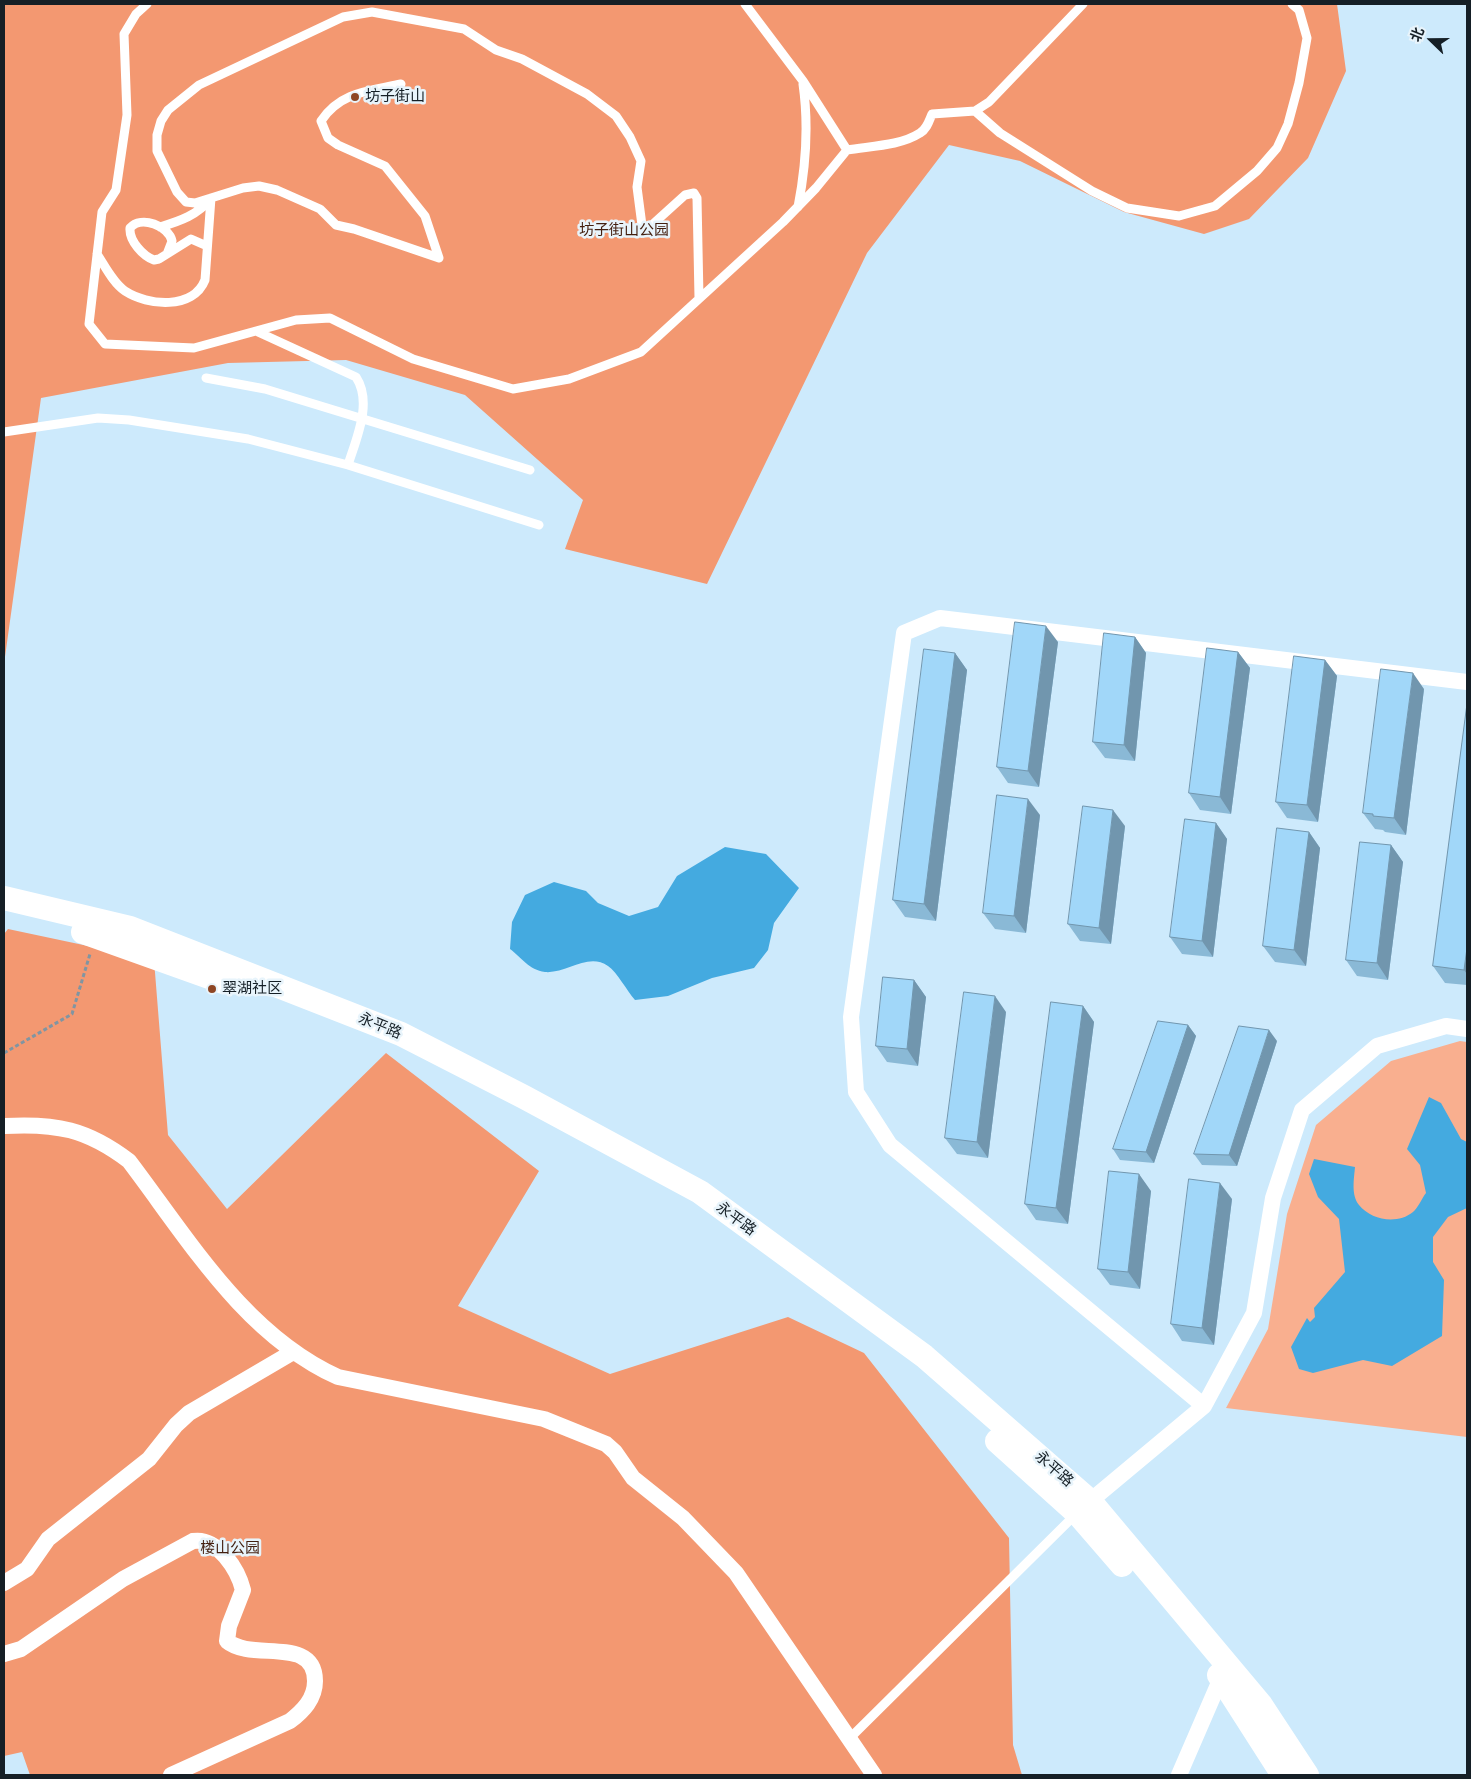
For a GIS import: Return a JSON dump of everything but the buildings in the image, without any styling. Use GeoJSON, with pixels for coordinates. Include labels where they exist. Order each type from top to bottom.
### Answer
{"type":"FeatureCollection","features":[{"type":"Feature","properties":{"kind":"main road","name":"永平路"},"geometry":{"type":"LineString","coordinates":[[4,898],[130,928],[401,1034],[524,1097],[700,1192],[924,1356],[1083,1507],[1261,1705],[1307,1775]]}},
{"type":"Feature","properties":{"kind":"main road","name":"永平路"},"geometry":{"type":"LineString","coordinates":[[4,913],[96,935],[395,1048],[517,1110],[692,1205],[914,1368],[1083,1507],[1221,1678],[1283,1775]]}},
{"type":"Feature","properties":{"kind":"street"},"geometry":{"type":"LineString","coordinates":[[1204,1406],[890,1144],[856,1092],[851,1016],[904,633],[940,618],[1467,682]]}},
{"type":"Feature","properties":{"kind":"street"},"geometry":{"type":"LineString","coordinates":[[1083,1507],[1204,1406],[1254,1313],[1273,1198],[1302,1110],[1377,1046],[1446,1026],[1467,1028]]}},
{"type":"Feature","properties":{"kind":"street"},"geometry":{"type":"LineString","coordinates":[[4,1126],[36,1124],[67,1128],[109,1146],[129,1161],[228,1292],[284,1346],[317,1368],[338,1377],[544,1419],[606,1444],[615,1452],[633,1478],[683,1518],[736,1573],[874,1775]]}},
{"type":"Feature","properties":{"kind":"street"},"geometry":{"type":"LineString","coordinates":[[4,1583],[27,1569],[48,1539],[149,1459],[176,1425],[189,1413],[293,1352]]}},
{"type":"Feature","properties":{"kind":"street"},"geometry":{"type":"LineString","coordinates":[[4,1654],[21,1649],[123,1579],[185,1546],[201,1540],[213,1545],[232,1564],[243,1590],[229,1626],[227,1641],[239,1647],[289,1652],[306,1658],[315,1671],[315,1688],[305,1709],[290,1721],[171,1775]]}},
{"type":"Feature","properties":{"kind":"street"},"geometry":{"type":"LineString","coordinates":[[1179,1775],[1221,1678]]}},
{"type":"Feature","properties":{"kind":"lane"},"geometry":{"type":"LineString","coordinates":[[147,4],[136,14],[124,34],[127,116],[116,190],[102,212],[89,324],[105,344],[194,348],[258,332],[296,320],[330,318],[413,359],[513,389],[569,379],[641,352],[798,207],[847,150],[902,140],[921,133],[928,124],[932,114],[975,112],[989,102],[1083,4]]}},
{"type":"Feature","properties":{"kind":"lane"},"geometry":{"type":"LineString","coordinates":[[745,4],[802,82],[847,150]]}},
{"type":"Feature","properties":{"kind":"lane"},"geometry":{"type":"LineString","coordinates":[[975,112],[1000,133],[1092,191],[1127,208],[1179,216],[1215,206],[1257,171],[1277,148],[1288,124],[1299,83],[1307,38],[1298,10],[1292,4]]}},
{"type":"Feature","properties":{"kind":"lane"},"geometry":{"type":"LineString","coordinates":[[401,84],[345,97],[328,109],[321,121],[328,138],[385,166],[424,216],[439,258],[354,229],[336,225],[320,209],[278,190],[259,186],[243,188],[195,203],[186,202],[177,192],[157,151],[157,135],[161,121],[168,110],[199,85],[343,17],[372,12],[464,29],[496,50],[522,59],[587,94],[616,116],[630,137],[641,161],[637,187],[643,233],[685,195],[694,193],[698,198],[699,298]]}},
{"type":"Feature","properties":{"kind":"lane"},"geometry":{"type":"LineString","coordinates":[[798,207],[805,170],[807,108],[802,82]]}},
{"type":"Feature","properties":{"kind":"lane"},"geometry":{"type":"LineString","coordinates":[[97,254],[108,272],[123,290],[142,300],[180,301],[190,298],[201,290],[205,280],[211,198]]}},
{"type":"Feature","properties":{"kind":"lane"},"geometry":{"type":"LineString","coordinates":[[160,227],[184,219],[204,206],[211,198]]}},
{"type":"Feature","properties":{"kind":"lane"},"geometry":{"type":"LineString","coordinates":[[167,254],[172,241],[171,236],[160,227],[139,222],[130,228],[132,240],[150,258],[159,259],[167,254],[191,239],[207,246]]}},
{"type":"Feature","properties":{"kind":"lane"},"geometry":{"type":"LineString","coordinates":[[258,332],[356,377],[362,394],[362,419],[348,465]]}},
{"type":"Feature","properties":{"kind":"lane"},"geometry":{"type":"LineString","coordinates":[[206,378],[265,389],[530,470]]}},
{"type":"Feature","properties":{"kind":"lane"},"geometry":{"type":"LineString","coordinates":[[4,432],[82,419],[129,420],[248,440],[348,465],[539,525]]}},
{"type":"Feature","properties":{"kind":"lane"},"geometry":{"type":"LineString","coordinates":[[849,1739],[1083,1507]]}},
{"type":"Feature","properties":{"kind":"path"},"geometry":{"type":"LineString","coordinates":[[4,1053],[72,1014],[96,935]]}},
{"type":"Feature","properties":{"kind":"shaded area"},"geometry":{"type":"Polygon","coordinates":[[[1460,1041],[1467,1042],[1467,1437],[1226,1408],[1268,1329],[1287,1214],[1316,1125],[1391,1061],[1460,1041]]]}},
{"type":"Feature","properties":{"kind":"green space","name":"坊子街山公园"},"geometry":{"type":"Polygon","coordinates":[[[4,4],[1337,4],[1346,71],[1308,158],[1249,219],[1204,234],[1124,212],[1020,161],[949,145],[867,253],[707,584],[565,549],[583,500],[465,395],[346,360],[228,363],[41,398],[4,664],[4,4]]]}},
{"type":"Feature","properties":{"kind":"green space","name":"楼山公园"},"geometry":{"type":"Polygon","coordinates":[[[8,929],[154,960],[168,1135],[227,1209],[386,1053],[539,1171],[458,1306],[610,1374],[788,1317],[864,1353],[1009,1538],[1013,1745],[1022,1775],[30,1775],[22,1752],[4,1756],[4,934],[8,929]]]}},
{"type":"Feature","properties":{"kind":"water"},"geometry":{"type":"Polygon","coordinates":[[[725,847],[766,854],[799,888],[774,923],[768,950],[754,968],[712,978],[668,996],[635,1000],[615,973],[608,966],[600,962],[585,962],[553,972],[545,972],[534,969],[510,949],[512,922],[525,895],[554,882],[586,891],[598,903],[629,916],[658,907],[677,876],[725,847]]]}},
{"type":"Feature","properties":{"kind":"water"},"geometry":{"type":"Polygon","coordinates":[[[1429,1097],[1441,1103],[1461,1139],[1467,1142],[1467,1208],[1448,1217],[1433,1237],[1433,1262],[1444,1280],[1442,1336],[1392,1366],[1363,1360],[1313,1373],[1299,1369],[1291,1347],[1307,1318],[1310,1322],[1315,1317],[1314,1308],[1345,1272],[1339,1219],[1318,1197],[1309,1174],[1314,1159],[1355,1167],[1354,1187],[1356,1201],[1370,1214],[1384,1219],[1407,1216],[1415,1210],[1426,1193],[1420,1165],[1407,1149],[1429,1097]]]}},
{"type":"Feature","properties":{"kind":"place","name":"坊子街山"},"geometry":{"type":"Point","coordinates":[355,97]}},
{"type":"Feature","properties":{"kind":"place","name":"翠湖社区"},"geometry":{"type":"Point","coordinates":[212,989]}}]}
